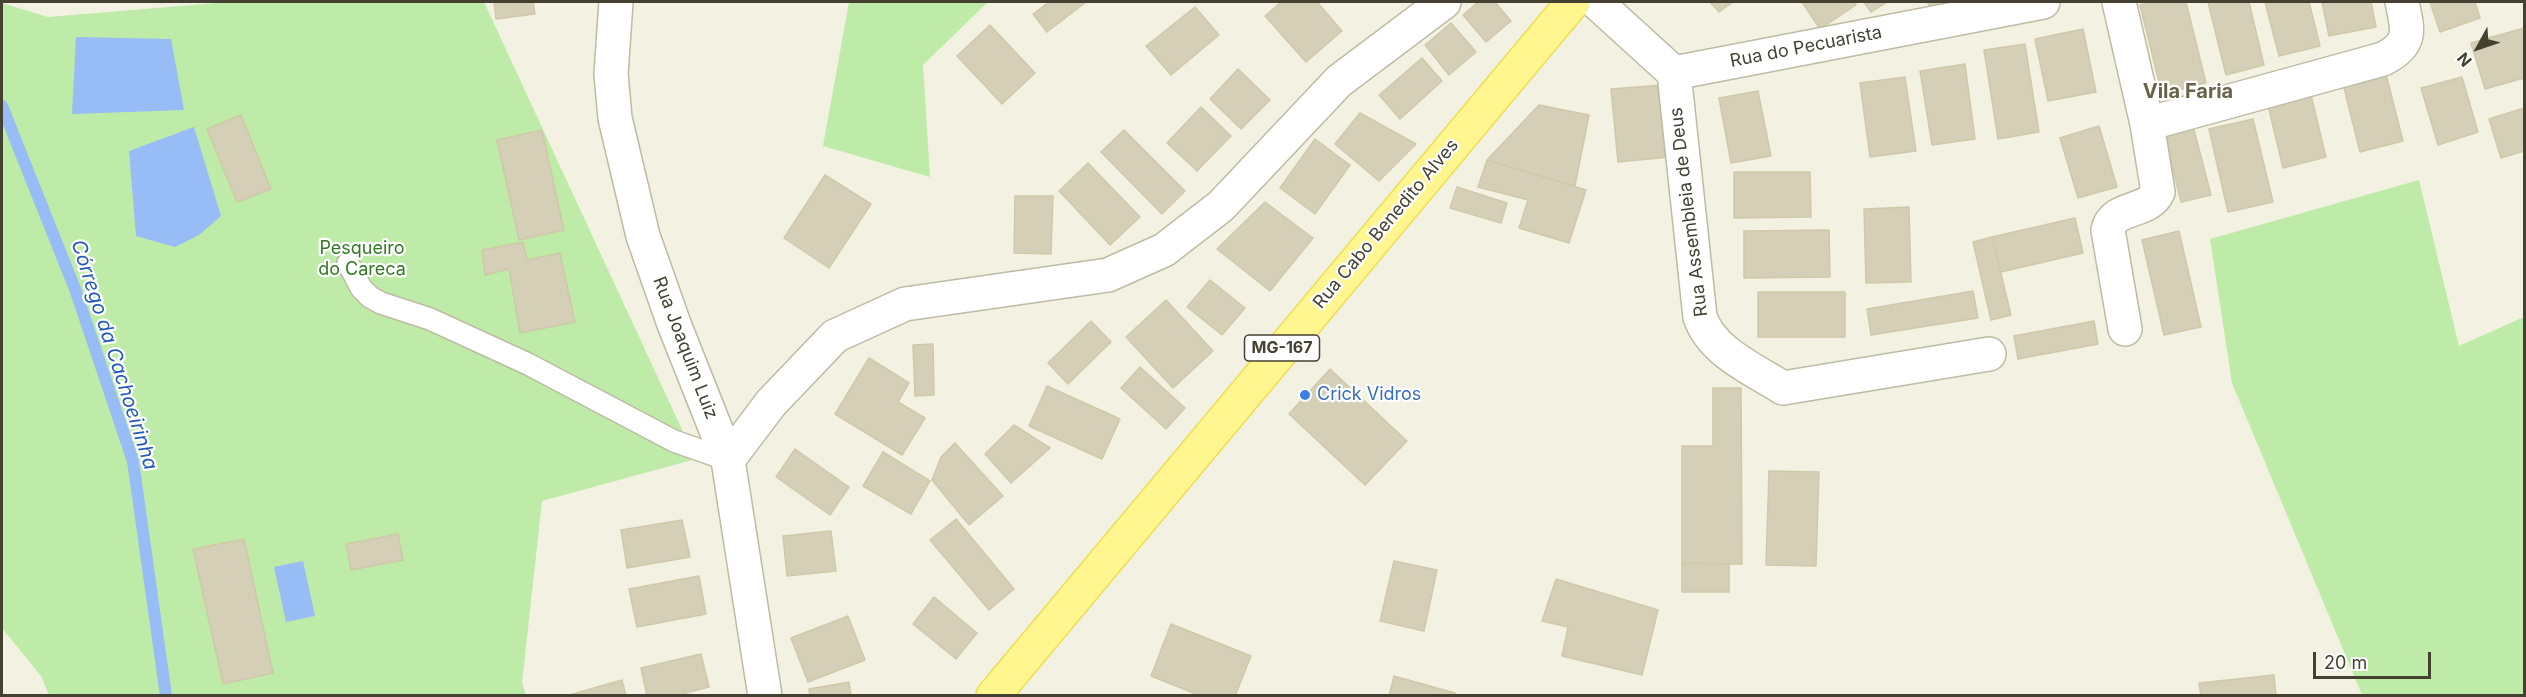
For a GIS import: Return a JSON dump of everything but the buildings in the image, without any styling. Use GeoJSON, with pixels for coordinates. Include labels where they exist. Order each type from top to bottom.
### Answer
{"type":"FeatureCollection","features":[{"type":"Feature","properties":{"kind":"main road","name":"Rua Cabo Benedito Alves"},"geometry":{"type":"LineString","coordinates":[[993,696],[1574,2]]}},
{"type":"Feature","properties":{"kind":"street","name":"Rua Joaquim Luiz"},"geometry":{"type":"LineString","coordinates":[[616,2],[611,74],[615,118],[643,236],[674,324],[728,460],[765,696]]}},
{"type":"Feature","properties":{"kind":"street"},"geometry":{"type":"LineString","coordinates":[[728,460],[771,403],[835,336],[905,304],[1108,275],[1164,250],[1221,206],[1338,81],[1444,2]]}},
{"type":"Feature","properties":{"kind":"street"},"geometry":{"type":"LineString","coordinates":[[1596,2],[1674,73]]}},
{"type":"Feature","properties":{"kind":"street","name":"Rua do Pecuarista"},"geometry":{"type":"LineString","coordinates":[[1674,73],[2043,2]]}},
{"type":"Feature","properties":{"kind":"street"},"geometry":{"type":"LineString","coordinates":[[2119,2],[2146,124],[2158,192],[2149,203],[2116,216],[2110,221],[2108,230],[2125,329]]}},
{"type":"Feature","properties":{"kind":"street"},"geometry":{"type":"LineString","coordinates":[[2146,124],[2383,59],[2396,52],[2404,43],[2408,30],[2402,2]]}},
{"type":"Feature","properties":{"kind":"street","name":"Rua Assembleia de Deus"},"geometry":{"type":"LineString","coordinates":[[1674,73],[1700,316],[1705,332],[1720,348],[1784,388],[1989,354]]}},
{"type":"Feature","properties":{"kind":"lane"},"geometry":{"type":"LineString","coordinates":[[348,263],[361,288],[370,297],[430,319],[528,364],[674,441],[728,460]]}},
{"type":"Feature","properties":{"kind":"green space","name":"Pesqueiro do Careca"},"geometry":{"type":"Polygon","coordinates":[[[229,2],[484,2],[685,436],[692,460],[542,501],[522,683],[526,695],[49,695],[41,676],[2,628],[2,3],[48,17],[229,2]]]}},
{"type":"Feature","properties":{"kind":"green space"},"geometry":{"type":"Polygon","coordinates":[[[849,2],[988,2],[923,65],[930,177],[823,146],[849,2]]]}},
{"type":"Feature","properties":{"kind":"green space"},"geometry":{"type":"Polygon","coordinates":[[[2419,180],[2459,346],[2524,317],[2524,695],[2362,695],[2232,383],[2210,239],[2419,180]]]}},
{"type":"Feature","properties":{"kind":"water"},"geometry":{"type":"Polygon","coordinates":[[[76,37],[171,39],[184,110],[72,114],[76,37]]]}},
{"type":"Feature","properties":{"kind":"water"},"geometry":{"type":"Polygon","coordinates":[[[194,127],[221,216],[199,235],[175,247],[136,236],[129,151],[194,127]]]}},
{"type":"Feature","properties":{"kind":"water"},"geometry":{"type":"Polygon","coordinates":[[[303,561],[315,616],[286,622],[274,567],[303,561]]]}},
{"type":"Feature","properties":{"kind":"waterway","name":"Córrego da Cachoeirinha"},"geometry":{"type":"LineString","coordinates":[[2,106],[75,289],[133,461],[166,696]]}},
{"type":"Feature","properties":{"kind":"place","name":"Crick Vidros"},"geometry":{"type":"Point","coordinates":[1305,395]}},
{"type":"Feature","properties":{"kind":"district","name":"Vila Faria"},"geometry":{"type":"Point","coordinates":[2188,92]}}]}
